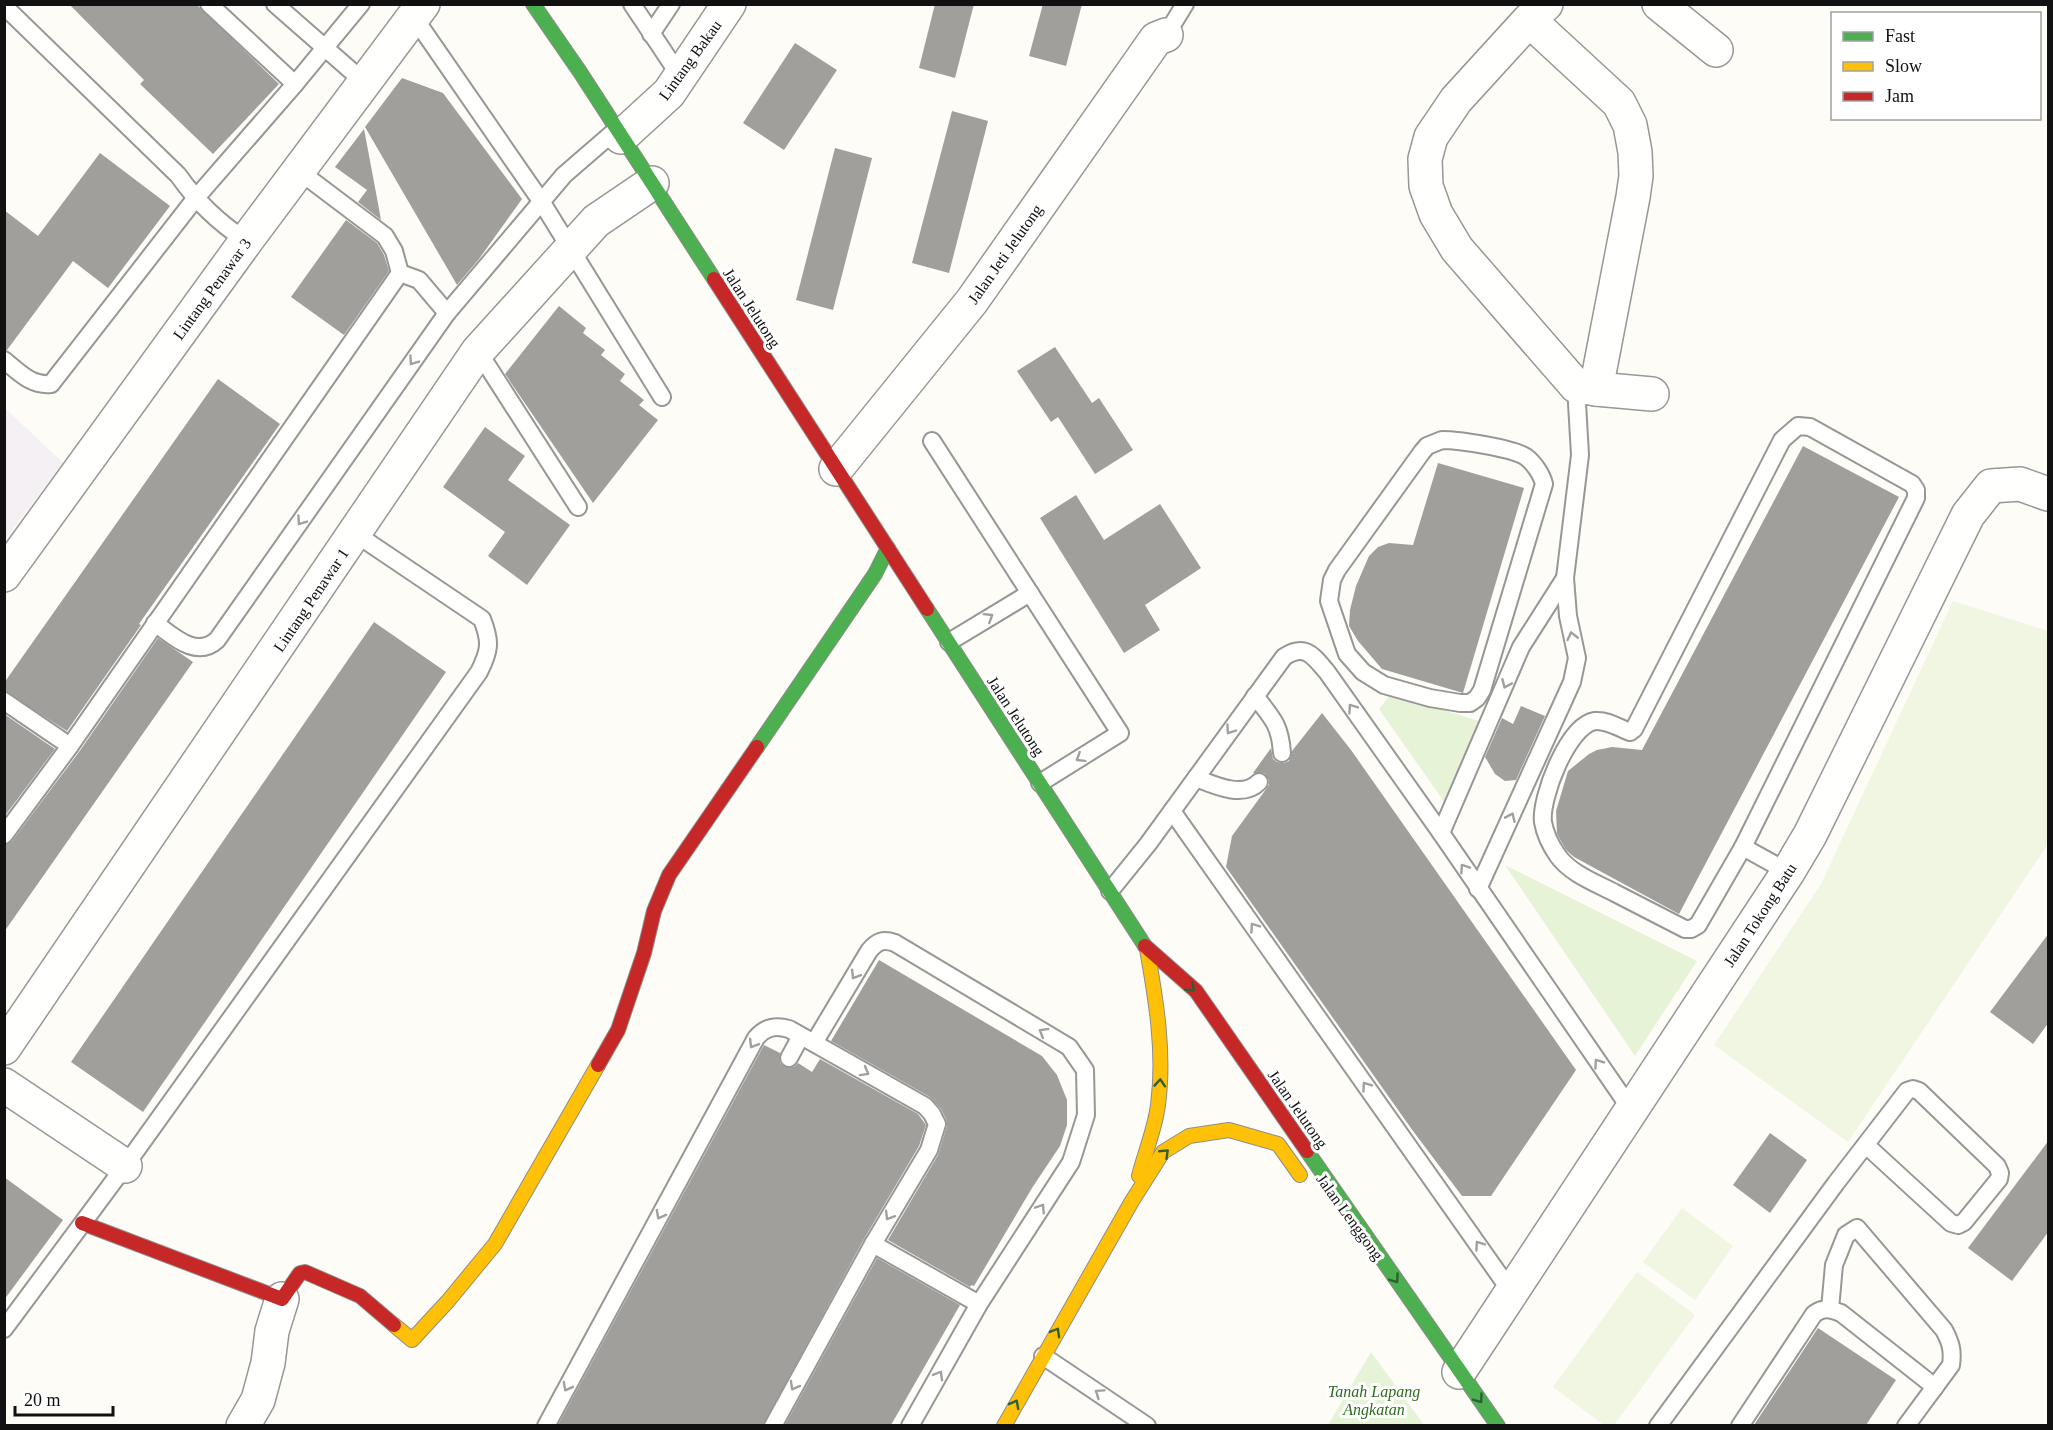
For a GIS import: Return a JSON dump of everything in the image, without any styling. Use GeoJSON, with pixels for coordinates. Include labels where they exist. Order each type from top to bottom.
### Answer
{"type":"FeatureCollection","features":[{"type":"Feature","properties":{"kind":"main road","name":"Jalan Jelutong"},"geometry":{"type":"LineString","coordinates":[[533,4],[580,72],[1148,949],[1196,991],[1498,1425]]}},
{"type":"Feature","properties":{"kind":"main road"},"geometry":{"type":"LineString","coordinates":[[82,1223],[282,1299],[300,1273],[305,1272],[360,1296],[412,1340],[495,1244],[618,1030],[644,953],[654,911],[669,875],[875,574],[888,548]]}},
{"type":"Feature","properties":{"kind":"main road","name":"Jalan Lenggong"},"geometry":{"type":"LineString","coordinates":[[1132,1201],[1157,1107],[1160,1084],[1160,1024],[1148,949]]}},
{"type":"Feature","properties":{"kind":"main road","name":"Jalan Lenggong"},"geometry":{"type":"LineString","coordinates":[[1004,1425],[1132,1201],[1163,1152],[1190,1136],[1229,1130],[1278,1144],[1305,1183]]}},
{"type":"Feature","properties":{"kind":"street","name":"Lintang Bakau"},"geometry":{"type":"LineString","coordinates":[[619,133],[659,103],[729,4]]}},
{"type":"Feature","properties":{"kind":"street"},"geometry":{"type":"LineString","coordinates":[[1659,4],[1716,50]]}},
{"type":"Feature","properties":{"kind":"street","name":"Lintang Penawar 3"},"geometry":{"type":"LineString","coordinates":[[4,575],[364,82],[414,8]]}},
{"type":"Feature","properties":{"kind":"street"},"geometry":{"type":"LineString","coordinates":[[1586,388],[1633,197],[1636,176],[1635,152],[1630,125],[1619,103],[1538,12],[1456,100],[1431,137],[1425,159],[1426,186],[1436,214],[1457,249],[1586,388],[1652,394]]}},
{"type":"Feature","properties":{"kind":"street","name":"Jalan Jeti Jelutong"},"geometry":{"type":"LineString","coordinates":[[836,469],[972,302],[1156,39],[1166,35]]}},
{"type":"Feature","properties":{"kind":"street","name":"Lintang Penawar 1"},"geometry":{"type":"LineString","coordinates":[[4,1048],[356,534],[478,351],[596,221],[652,183]]}},
{"type":"Feature","properties":{"kind":"street","name":"Jalan Tokong Batu"},"geometry":{"type":"LineString","coordinates":[[1459,1372],[1632,1111],[1810,835],[1968,515],[1991,486],[2020,484],[2049,494]]}},
{"type":"Feature","properties":{"kind":"street"},"geometry":{"type":"LineString","coordinates":[[4,1085],[125,1167]]}},
{"type":"Feature","properties":{"kind":"street"},"geometry":{"type":"LineString","coordinates":[[243,1425],[258,1400],[268,1363],[272,1330],[282,1299]]}},
{"type":"Feature","properties":{"kind":"lane"},"geometry":{"type":"LineString","coordinates":[[209,4],[295,84]]}},
{"type":"Feature","properties":{"kind":"lane"},"geometry":{"type":"LineString","coordinates":[[275,4],[364,82]]}},
{"type":"Feature","properties":{"kind":"lane"},"geometry":{"type":"LineString","coordinates":[[4,360],[28,380],[41,385],[51,384],[195,199],[361,4]]}},
{"type":"Feature","properties":{"kind":"lane"},"geometry":{"type":"LineString","coordinates":[[632,4],[680,76]]}},
{"type":"Feature","properties":{"kind":"lane"},"geometry":{"type":"LineString","coordinates":[[651,34],[671,4]]}},
{"type":"Feature","properties":{"kind":"lane"},"geometry":{"type":"LineString","coordinates":[[1166,35],[1185,4]]}},
{"type":"Feature","properties":{"kind":"lane"},"geometry":{"type":"LineString","coordinates":[[4,6],[177,175],[195,199],[217,220],[246,241]]}},
{"type":"Feature","properties":{"kind":"lane"},"geometry":{"type":"LineString","coordinates":[[414,8],[541,201],[662,397]]}},
{"type":"Feature","properties":{"kind":"lane"},"geometry":{"type":"LineString","coordinates":[[155,622],[190,646],[201,648],[211,646],[217,640],[447,314],[564,175],[619,133]]}},
{"type":"Feature","properties":{"kind":"lane"},"geometry":{"type":"LineString","coordinates":[[299,171],[385,236],[394,251],[400,273]]}},
{"type":"Feature","properties":{"kind":"lane"},"geometry":{"type":"LineString","coordinates":[[400,273],[419,280],[447,314]]}},
{"type":"Feature","properties":{"kind":"lane"},"geometry":{"type":"LineString","coordinates":[[4,835],[70,746],[400,273]]}},
{"type":"Feature","properties":{"kind":"lane"},"geometry":{"type":"LineString","coordinates":[[478,351],[578,507]]}},
{"type":"Feature","properties":{"kind":"lane"},"geometry":{"type":"LineString","coordinates":[[1478,889],[1576,670],[1577,658],[1568,616],[1565,578],[1586,388]]}},
{"type":"Feature","properties":{"kind":"lane"},"geometry":{"type":"LineString","coordinates":[[1798,426],[1804,426],[1912,484],[1916,490],[1916,498],[1743,847],[1698,925],[1685,929],[1579,874],[1559,858],[1548,841],[1543,821],[1544,799],[1551,779],[1575,735],[1584,726],[1595,721],[1608,723],[1630,732],[1634,729],[1782,440],[1798,426]]}},
{"type":"Feature","properties":{"kind":"lane"},"geometry":{"type":"LineString","coordinates":[[1442,440],[1458,441],[1519,454],[1529,460],[1543,478],[1543,491],[1478,698],[1470,703],[1461,703],[1430,698],[1384,685],[1363,672],[1347,654],[1329,601],[1332,580],[1427,446],[1442,440]]}},
{"type":"Feature","properties":{"kind":"lane"},"geometry":{"type":"LineString","coordinates":[[932,441],[1120,733],[1040,783]]}},
{"type":"Feature","properties":{"kind":"lane"},"geometry":{"type":"LineString","coordinates":[[4,1329],[125,1167],[479,672],[488,654],[489,636],[482,618],[356,534]]}},
{"type":"Feature","properties":{"kind":"lane"},"geometry":{"type":"LineString","coordinates":[[1441,833],[1521,647],[1543,616],[1565,578]]}},
{"type":"Feature","properties":{"kind":"lane"},"geometry":{"type":"LineString","coordinates":[[949,642],[1030,593]]}},
{"type":"Feature","properties":{"kind":"lane"},"geometry":{"type":"LineString","coordinates":[[1110,891],[1172,811],[1284,657],[1294,651],[1305,651],[1314,657],[1327,672],[1632,1111]]}},
{"type":"Feature","properties":{"kind":"lane"},"geometry":{"type":"LineString","coordinates":[[1327,672],[1347,654]]}},
{"type":"Feature","properties":{"kind":"lane"},"geometry":{"type":"LineString","coordinates":[[1255,696],[1277,723],[1282,753]]}},
{"type":"Feature","properties":{"kind":"lane"},"geometry":{"type":"LineString","coordinates":[[4,701],[70,746]]}},
{"type":"Feature","properties":{"kind":"lane"},"geometry":{"type":"LineString","coordinates":[[1196,778],[1227,789],[1244,790],[1259,782]]}},
{"type":"Feature","properties":{"kind":"lane"},"geometry":{"type":"LineString","coordinates":[[1172,811],[1512,1293]]}},
{"type":"Feature","properties":{"kind":"lane"},"geometry":{"type":"LineString","coordinates":[[1743,847],[1788,872]]}},
{"type":"Feature","properties":{"kind":"lane"},"geometry":{"type":"LineString","coordinates":[[789,1058],[807,1040],[874,944],[887,940],[1069,1047],[1085,1070],[1086,1115],[1071,1162],[979,1304],[910,1425]]}},
{"type":"Feature","properties":{"kind":"lane"},"geometry":{"type":"LineString","coordinates":[[546,1425],[756,1038],[762,1031],[779,1026],[925,1106],[937,1124],[929,1150],[873,1244],[773,1425]]}},
{"type":"Feature","properties":{"kind":"lane"},"geometry":{"type":"LineString","coordinates":[[1658,1425],[1836,1183],[1867,1146],[1907,1091],[1913,1089],[1919,1091],[1996,1166],[2000,1173],[1999,1179],[1964,1222],[1958,1225],[1951,1223],[1867,1146]]}},
{"type":"Feature","properties":{"kind":"lane"},"geometry":{"type":"LineString","coordinates":[[1830,1309],[1831,1282],[1837,1258],[1846,1235],[1857,1228],[1944,1330],[1953,1353],[1951,1365],[1906,1425]]}},
{"type":"Feature","properties":{"kind":"lane"},"geometry":{"type":"LineString","coordinates":[[873,1244],[979,1304]]}},
{"type":"Feature","properties":{"kind":"lane"},"geometry":{"type":"LineString","coordinates":[[1740,1425],[1814,1314],[1822,1309],[1840,1313],[1935,1387]]}},
{"type":"Feature","properties":{"kind":"lane"},"geometry":{"type":"LineString","coordinates":[[1043,1356],[1147,1425]]}},
{"type":"Feature","properties":{"kind":"shaded area"},"geometry":{"type":"Polygon","coordinates":[[[5,408],[63,463],[4,539],[5,408]]]}},
{"type":"Feature","properties":{"kind":"green space"},"geometry":{"type":"Polygon","coordinates":[[[1953,601],[2048,631],[2048,844],[1848,1142],[1714,1045],[1821,884],[1953,601]]]}},
{"type":"Feature","properties":{"kind":"green space"},"geometry":{"type":"Polygon","coordinates":[[[1391,694],[1479,721],[1445,803],[1379,709],[1391,694]]]}},
{"type":"Feature","properties":{"kind":"green space"},"geometry":{"type":"Polygon","coordinates":[[[1505,865],[1697,961],[1635,1056],[1505,865]]]}},
{"type":"Feature","properties":{"kind":"green space"},"geometry":{"type":"Polygon","coordinates":[[[1682,1208],[1733,1246],[1695,1300],[1643,1262],[1682,1208]]]}},
{"type":"Feature","properties":{"kind":"green space"},"geometry":{"type":"Polygon","coordinates":[[[1637,1272],[1695,1315],[1614,1425],[1604,1425],[1553,1387],[1637,1272]]]}},
{"type":"Feature","properties":{"kind":"green space","name":"Tanah Lapang Angkatan"},"geometry":{"type":"Polygon","coordinates":[[[1371,1352],[1424,1425],[1328,1425],[1371,1352]]]}},
{"type":"Feature","properties":{"kind":"building"},"geometry":{"type":"Polygon","coordinates":[[[69,4],[196,4],[279,84],[213,154],[140,84],[144,80],[69,4]]]}},
{"type":"Feature","properties":{"kind":"building"},"geometry":{"type":"Polygon","coordinates":[[[935,4],[974,4],[955,78],[919,68],[935,4]]]}},
{"type":"Feature","properties":{"kind":"building"},"geometry":{"type":"Polygon","coordinates":[[[1043,4],[1082,4],[1066,66],[1029,56],[1043,4]]]}},
{"type":"Feature","properties":{"kind":"building"},"geometry":{"type":"Polygon","coordinates":[[[795,43],[837,70],[784,150],[743,123],[795,43]]]}},
{"type":"Feature","properties":{"kind":"building"},"geometry":{"type":"Polygon","coordinates":[[[402,78],[443,93],[522,199],[479,259],[457,285],[365,127],[402,78]]]}},
{"type":"Feature","properties":{"kind":"building"},"geometry":{"type":"Polygon","coordinates":[[[952,111],[988,121],[949,273],[912,263],[952,111]]]}},
{"type":"Feature","properties":{"kind":"building"},"geometry":{"type":"Polygon","coordinates":[[[364,129],[381,220],[358,202],[367,190],[335,167],[364,129]]]}},
{"type":"Feature","properties":{"kind":"building"},"geometry":{"type":"Polygon","coordinates":[[[835,148],[872,158],[833,310],[796,300],[835,148]]]}},
{"type":"Feature","properties":{"kind":"building"},"geometry":{"type":"Polygon","coordinates":[[[100,153],[170,206],[108,288],[73,261],[7,350],[4,350],[4,210],[38,236],[100,153]]]}},
{"type":"Feature","properties":{"kind":"building"},"geometry":{"type":"Polygon","coordinates":[[[346,220],[377,243],[389,271],[344,335],[291,297],[346,220]]]}},
{"type":"Feature","properties":{"kind":"building"},"geometry":{"type":"Polygon","coordinates":[[[559,306],[586,328],[583,333],[605,350],[601,355],[625,374],[620,381],[644,400],[639,405],[658,420],[593,503],[505,374],[559,306]]]}},
{"type":"Feature","properties":{"kind":"building"},"geometry":{"type":"Polygon","coordinates":[[[1055,347],[1092,403],[1099,398],[1133,450],[1095,474],[1058,417],[1051,422],[1017,371],[1055,347]]]}},
{"type":"Feature","properties":{"kind":"building"},"geometry":{"type":"Polygon","coordinates":[[[218,379],[280,424],[139,624],[141,625],[67,731],[4,691],[4,683],[218,379]]]}},
{"type":"Feature","properties":{"kind":"building"},"geometry":{"type":"Polygon","coordinates":[[[485,427],[525,456],[508,480],[570,525],[527,585],[488,556],[505,532],[443,487],[485,427]]]}},
{"type":"Feature","properties":{"kind":"building"},"geometry":{"type":"Polygon","coordinates":[[[1803,446],[1899,497],[1679,914],[1574,857],[1566,850],[1557,834],[1556,811],[1568,771],[1589,754],[1612,747],[1642,750],[1803,446]]]}},
{"type":"Feature","properties":{"kind":"building"},"geometry":{"type":"Polygon","coordinates":[[[1438,463],[1524,488],[1463,693],[1382,669],[1358,641],[1349,626],[1356,586],[1369,556],[1378,547],[1389,543],[1413,545],[1438,463]]]}},
{"type":"Feature","properties":{"kind":"building"},"geometry":{"type":"Polygon","coordinates":[[[1076,495],[1104,540],[1160,504],[1201,568],[1145,605],[1160,630],[1124,653],[1040,518],[1076,495]]]}},
{"type":"Feature","properties":{"kind":"building"},"geometry":{"type":"Polygon","coordinates":[[[374,622],[446,672],[143,1112],[71,1062],[374,622]]]}},
{"type":"Feature","properties":{"kind":"building"},"geometry":{"type":"Polygon","coordinates":[[[158,638],[193,662],[4,932],[4,845],[12,841],[79,752],[158,638]]]}},
{"type":"Feature","properties":{"kind":"building"},"geometry":{"type":"Polygon","coordinates":[[[1521,706],[1545,716],[1516,780],[1505,781],[1495,774],[1485,757],[1502,718],[1513,724],[1521,706]]]}},
{"type":"Feature","properties":{"kind":"building"},"geometry":{"type":"Polygon","coordinates":[[[1322,713],[1351,750],[1576,1070],[1491,1196],[1462,1196],[1413,1131],[1226,867],[1232,836],[1269,785],[1269,780],[1264,773],[1253,773],[1271,748],[1273,759],[1277,762],[1289,761],[1292,751],[1322,713]]]}},
{"type":"Feature","properties":{"kind":"building"},"geometry":{"type":"Polygon","coordinates":[[[4,714],[55,749],[4,817],[4,714]]]}},
{"type":"Feature","properties":{"kind":"building"},"geometry":{"type":"Polygon","coordinates":[[[2049,933],[2049,1022],[2033,1044],[1990,1012],[2049,933]]]}},
{"type":"Feature","properties":{"kind":"building"},"geometry":{"type":"Polygon","coordinates":[[[879,960],[1042,1056],[1057,1075],[1067,1100],[1067,1125],[1060,1146],[1032,1188],[974,1286],[970,1287],[888,1240],[938,1155],[947,1126],[941,1109],[930,1097],[831,1041],[879,960]]]}},
{"type":"Feature","properties":{"kind":"building"},"geometry":{"type":"Polygon","coordinates":[[[764,1045],[780,1053],[780,1063],[785,1067],[794,1067],[798,1063],[812,1072],[820,1059],[918,1114],[926,1125],[919,1146],[864,1239],[763,1425],[558,1425],[764,1045]]]}},
{"type":"Feature","properties":{"kind":"building"},"geometry":{"type":"Polygon","coordinates":[[[1770,1133],[1807,1160],[1770,1213],[1733,1185],[1770,1133]]]}},
{"type":"Feature","properties":{"kind":"building"},"geometry":{"type":"Polygon","coordinates":[[[2049,1140],[2049,1231],[2012,1281],[1968,1248],[2049,1140]]]}},
{"type":"Feature","properties":{"kind":"building"},"geometry":{"type":"Polygon","coordinates":[[[4,1177],[63,1220],[4,1300],[4,1177]]]}},
{"type":"Feature","properties":{"kind":"building"},"geometry":{"type":"Polygon","coordinates":[[[877,1258],[960,1305],[891,1425],[785,1425],[877,1258]]]}},
{"type":"Feature","properties":{"kind":"building"},"geometry":{"type":"Polygon","coordinates":[[[1818,1328],[1896,1380],[1866,1425],[1754,1425],[1818,1328]]]}},
{"type":"Feature","properties":{"kind":"traffic: fast"},"geometry":{"type":"LineString","coordinates":[[533,4],[580,72],[714,279]]}},
{"type":"Feature","properties":{"kind":"traffic: fast"},"geometry":{"type":"LineString","coordinates":[[757,747],[875,574],[888,548]]}},
{"type":"Feature","properties":{"kind":"traffic: fast"},"geometry":{"type":"LineString","coordinates":[[927,609],[1145,946]]}},
{"type":"Feature","properties":{"kind":"traffic: fast"},"geometry":{"type":"LineString","coordinates":[[1307,1151],[1498,1426]]}},
{"type":"Feature","properties":{"kind":"traffic: slow"},"geometry":{"type":"LineString","coordinates":[[1139,1176],[1155,1123],[1160,1085],[1160,1046],[1147,949]]}},
{"type":"Feature","properties":{"kind":"traffic: slow"},"geometry":{"type":"LineString","coordinates":[[394,1325],[412,1340],[495,1244],[598,1065]]}},
{"type":"Feature","properties":{"kind":"traffic: slow"},"geometry":{"type":"LineString","coordinates":[[1004,1426],[1132,1201],[1163,1152],[1189,1136],[1229,1130],[1278,1144],[1300,1175]]}},
{"type":"Feature","properties":{"kind":"traffic: jam"},"geometry":{"type":"LineString","coordinates":[[714,279],[927,609]]}},
{"type":"Feature","properties":{"kind":"traffic: jam"},"geometry":{"type":"LineString","coordinates":[[598,1065],[618,1030],[644,953],[654,911],[669,875],[757,747]]}},
{"type":"Feature","properties":{"kind":"traffic: jam"},"geometry":{"type":"LineString","coordinates":[[1145,946],[1196,991],[1307,1151]]}},
{"type":"Feature","properties":{"kind":"traffic: jam"},"geometry":{"type":"LineString","coordinates":[[82,1223],[282,1299],[300,1273],[305,1272],[360,1296],[394,1325]]}}]}
